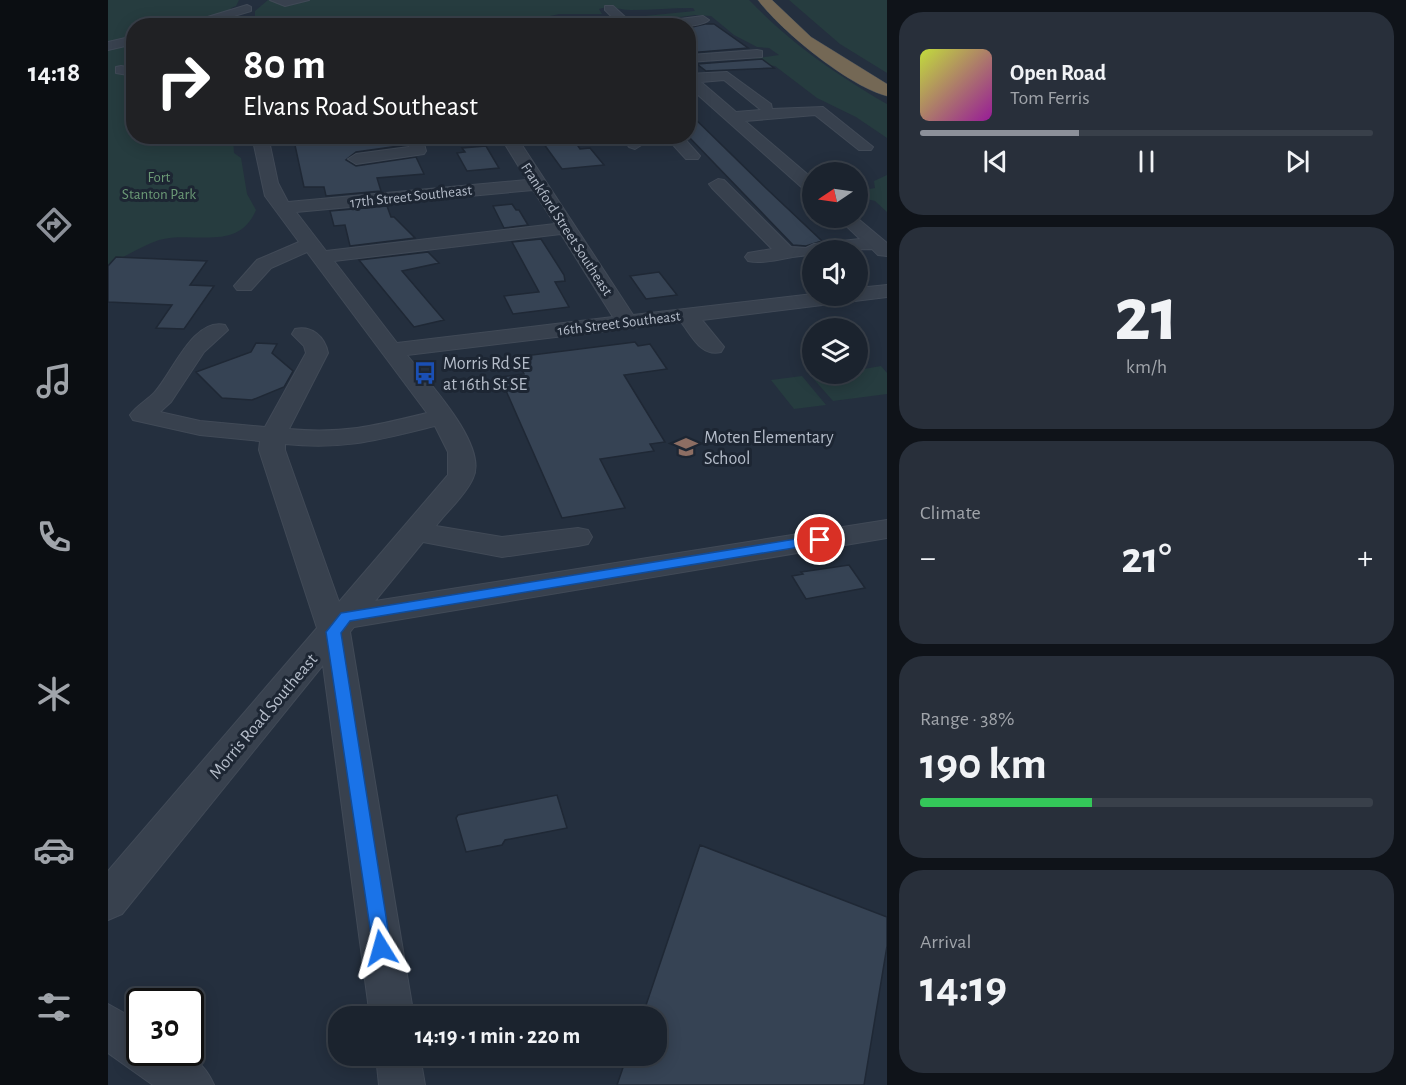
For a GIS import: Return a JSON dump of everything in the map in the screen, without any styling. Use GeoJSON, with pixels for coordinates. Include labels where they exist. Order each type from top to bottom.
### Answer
{"type":"FeatureCollection","features":[{"type":"Feature","properties":{"kind":"highway"},"geometry":{"type":"LineString","coordinates":[[765,0],[802,37],[887,91]]}},
{"type":"Feature","properties":{"kind":"highway"},"geometry":{"type":"LineString","coordinates":[[781,0],[828,42],[887,78]]}},
{"type":"Feature","properties":{"kind":"street"},"geometry":{"type":"LineString","coordinates":[[276,0],[285,3],[303,0]]}},
{"type":"Feature","properties":{"kind":"street"},"geometry":{"type":"LineString","coordinates":[[208,18],[252,3]]}},
{"type":"Feature","properties":{"kind":"street"},"geometry":{"type":"LineString","coordinates":[[243,18],[252,3]]}},
{"type":"Feature","properties":{"kind":"street"},"geometry":{"type":"LineString","coordinates":[[609,8],[620,18]]}},
{"type":"Feature","properties":{"kind":"street"},"geometry":{"type":"LineString","coordinates":[[696,21],[703,20]]}},
{"type":"Feature","properties":{"kind":"street"},"geometry":{"type":"LineString","coordinates":[[108,46],[126,42]]}},
{"type":"Feature","properties":{"kind":"street"},"geometry":{"type":"LineString","coordinates":[[696,58],[757,54]]}},
{"type":"Feature","properties":{"kind":"street"},"geometry":{"type":"LineString","coordinates":[[696,83],[727,76],[766,107]]}},
{"type":"Feature","properties":{"kind":"street"},"geometry":{"type":"LineString","coordinates":[[696,88],[706,94],[802,178]]}},
{"type":"Feature","properties":{"kind":"street"},"geometry":{"type":"LineString","coordinates":[[733,117],[818,110],[865,147]]}},
{"type":"Feature","properties":{"kind":"street","name":"Morris Road Southeast"},"geometry":{"type":"LineString","coordinates":[[108,901],[417,531],[461,477],[463,469],[460,446],[442,417],[271,189],[262,144]]}},
{"type":"Feature","properties":{"kind":"street"},"geometry":{"type":"LineString","coordinates":[[356,159],[418,152],[416,144]]}},
{"type":"Feature","properties":{"kind":"street","name":"Frankford Street Southeast"},"geometry":{"type":"LineString","coordinates":[[513,144],[626,321]]}},
{"type":"Feature","properties":{"kind":"street"},"geometry":{"type":"LineString","coordinates":[[681,144],[692,156]]}},
{"type":"Feature","properties":{"kind":"street","name":"17th Street Southeast"},"geometry":{"type":"LineString","coordinates":[[284,208],[538,184]]}},
{"type":"Feature","properties":{"kind":"street"},"geometry":{"type":"LineString","coordinates":[[718,184],[787,254]]}},
{"type":"Feature","properties":{"kind":"street"},"geometry":{"type":"LineString","coordinates":[[244,286],[252,272],[260,265],[290,251],[316,251],[566,228]]}},
{"type":"Feature","properties":{"kind":"street"},"geometry":{"type":"LineString","coordinates":[[859,228],[882,248]]}},
{"type":"Feature","properties":{"kind":"street"},"geometry":{"type":"LineString","coordinates":[[755,257],[802,252]]}},
{"type":"Feature","properties":{"kind":"street"},"geometry":{"type":"LineString","coordinates":[[868,293],[887,291]]}},
{"type":"Feature","properties":{"kind":"street","name":"16th Street Southeast"},"geometry":{"type":"LineString","coordinates":[[392,350],[802,301]]}},
{"type":"Feature","properties":{"kind":"street"},"geometry":{"type":"LineString","coordinates":[[687,315],[713,347]]}},
{"type":"Feature","properties":{"kind":"street"},"geometry":{"type":"LineString","coordinates":[[217,330],[196,348],[163,397],[142,415],[200,428],[338,440],[378,434],[442,417]]}},
{"type":"Feature","properties":{"kind":"street"},"geometry":{"type":"LineString","coordinates":[[303,334],[315,344],[317,353],[273,435],[272,450],[340,624],[391,1006]]}},
{"type":"Feature","properties":{"kind":"street"},"geometry":{"type":"LineString","coordinates":[[340,624],[887,529]]}},
{"type":"Feature","properties":{"kind":"street"},"geometry":{"type":"LineString","coordinates":[[417,531],[471,543],[502,547],[578,537]]}},
{"type":"Feature","properties":{"kind":"street"},"geometry":{"type":"LineString","coordinates":[[108,1026],[126,1038]]}},
{"type":"Feature","properties":{"kind":"street"},"geometry":{"type":"LineString","coordinates":[[164,1066],[191,1085]]}},
{"type":"Feature","properties":{"kind":"street"},"geometry":{"type":"LineString","coordinates":[[399,1066],[402,1085]]}},
{"type":"Feature","properties":{"kind":"green space","name":"Fort Stanton Park"},"geometry":{"type":"Polygon","coordinates":[[[108,0],[239,0],[236,6],[231,8],[231,18],[126,18],[126,144],[233,144],[234,153],[241,158],[247,194],[256,210],[248,223],[238,231],[226,236],[159,240],[108,265],[108,0]]]}},
{"type":"Feature","properties":{"kind":"green space"},"geometry":{"type":"Polygon","coordinates":[[[268,0],[749,0],[814,57],[887,104],[887,138],[856,117],[817,98],[775,66],[733,62],[779,55],[769,48],[757,47],[734,35],[711,16],[635,17],[695,11],[693,8],[631,10],[608,7],[599,9],[602,14],[559,14],[541,18],[255,18],[255,11],[268,0]]]}},
{"type":"Feature","properties":{"kind":"green space"},"geometry":{"type":"Polygon","coordinates":[[[789,0],[887,0],[887,73],[840,44],[789,0]]]}},
{"type":"Feature","properties":{"kind":"green space"},"geometry":{"type":"Polygon","coordinates":[[[887,175],[887,212],[875,201],[868,199],[868,189],[875,188],[874,181],[887,175]]]}},
{"type":"Feature","properties":{"kind":"green space"},"geometry":{"type":"Polygon","coordinates":[[[881,366],[887,373],[887,394],[833,401],[818,384],[868,384],[868,368],[881,366]]]}},
{"type":"Feature","properties":{"kind":"green space"},"geometry":{"type":"Polygon","coordinates":[[[802,376],[802,384],[809,384],[826,405],[794,409],[771,380],[802,376]]]}},
{"type":"Feature","properties":{"kind":"building"},"geometry":{"type":"Polygon","coordinates":[[[714,24],[748,48],[696,52],[696,26],[714,24]]]}},
{"type":"Feature","properties":{"kind":"building"},"geometry":{"type":"Polygon","coordinates":[[[762,59],[774,68],[706,71],[697,64],[762,59]]]}},
{"type":"Feature","properties":{"kind":"building"},"geometry":{"type":"Polygon","coordinates":[[[696,120],[802,222],[802,228],[808,228],[821,240],[802,240],[802,246],[793,245],[696,144],[696,120]]]}},
{"type":"Feature","properties":{"kind":"building"},"geometry":{"type":"Polygon","coordinates":[[[295,144],[406,144],[356,152],[346,160],[356,166],[416,157],[424,174],[377,178],[381,191],[326,196],[324,187],[304,187],[295,144]]]}},
{"type":"Feature","properties":{"kind":"building"},"geometry":{"type":"Polygon","coordinates":[[[544,144],[577,144],[580,149],[590,148],[604,165],[562,169],[544,144]]]}},
{"type":"Feature","properties":{"kind":"building"},"geometry":{"type":"Polygon","coordinates":[[[486,146],[499,168],[467,171],[457,153],[465,152],[462,148],[486,146]]]}},
{"type":"Feature","properties":{"kind":"building"},"geometry":{"type":"Polygon","coordinates":[[[512,204],[516,210],[519,210],[528,225],[504,228],[493,206],[512,204]]]}},
{"type":"Feature","properties":{"kind":"building"},"geometry":{"type":"Polygon","coordinates":[[[387,206],[391,217],[394,217],[415,238],[350,246],[345,225],[334,226],[330,211],[387,206]]]}},
{"type":"Feature","properties":{"kind":"building"},"geometry":{"type":"Polygon","coordinates":[[[541,239],[564,275],[565,281],[555,282],[569,307],[513,314],[504,296],[539,292],[512,242],[541,239]]]}},
{"type":"Feature","properties":{"kind":"building"},"geometry":{"type":"Polygon","coordinates":[[[428,252],[439,263],[402,271],[444,320],[414,327],[359,260],[428,252]]]}},
{"type":"Feature","properties":{"kind":"building"},"geometry":{"type":"Polygon","coordinates":[[[116,257],[207,261],[190,285],[214,286],[184,329],[156,328],[172,305],[108,302],[108,266],[116,257]]]}},
{"type":"Feature","properties":{"kind":"building"},"geometry":{"type":"Polygon","coordinates":[[[659,272],[677,295],[646,299],[630,276],[659,272]]]}},
{"type":"Feature","properties":{"kind":"building"},"geometry":{"type":"Polygon","coordinates":[[[635,342],[638,346],[650,344],[667,369],[624,375],[665,442],[650,444],[654,451],[600,459],[625,508],[562,518],[500,377],[524,374],[516,357],[635,342]]]}},
{"type":"Feature","properties":{"kind":"building"},"geometry":{"type":"Polygon","coordinates":[[[256,343],[277,344],[272,353],[293,371],[284,387],[252,400],[222,398],[196,372],[251,352],[256,343]]]}},
{"type":"Feature","properties":{"kind":"building"},"geometry":{"type":"Polygon","coordinates":[[[849,565],[865,588],[806,599],[792,576],[803,574],[801,572],[849,565]]]}},
{"type":"Feature","properties":{"kind":"building"},"geometry":{"type":"Polygon","coordinates":[[[557,795],[567,828],[505,840],[502,845],[466,852],[456,818],[458,815],[557,795]]]}},
{"type":"Feature","properties":{"kind":"building"},"geometry":{"type":"Polygon","coordinates":[[[700,845],[887,917],[887,946],[864,1085],[617,1085],[624,1066],[667,1066],[667,1006],[646,1006],[700,845]]]}},
{"type":"Feature","properties":{"kind":"place","name":"Morris Rd SE at 16th St SE"},"geometry":{"type":"Point","coordinates":[425,373]}},
{"type":"Feature","properties":{"kind":"place","name":"Moten Elementary School"},"geometry":{"type":"Point","coordinates":[686,447]}},
{"type":"Feature","properties":{"kind":"route"},"geometry":{"type":"LineString","coordinates":[[381,948],[334,632],[346,617],[820,540]]}}]}
